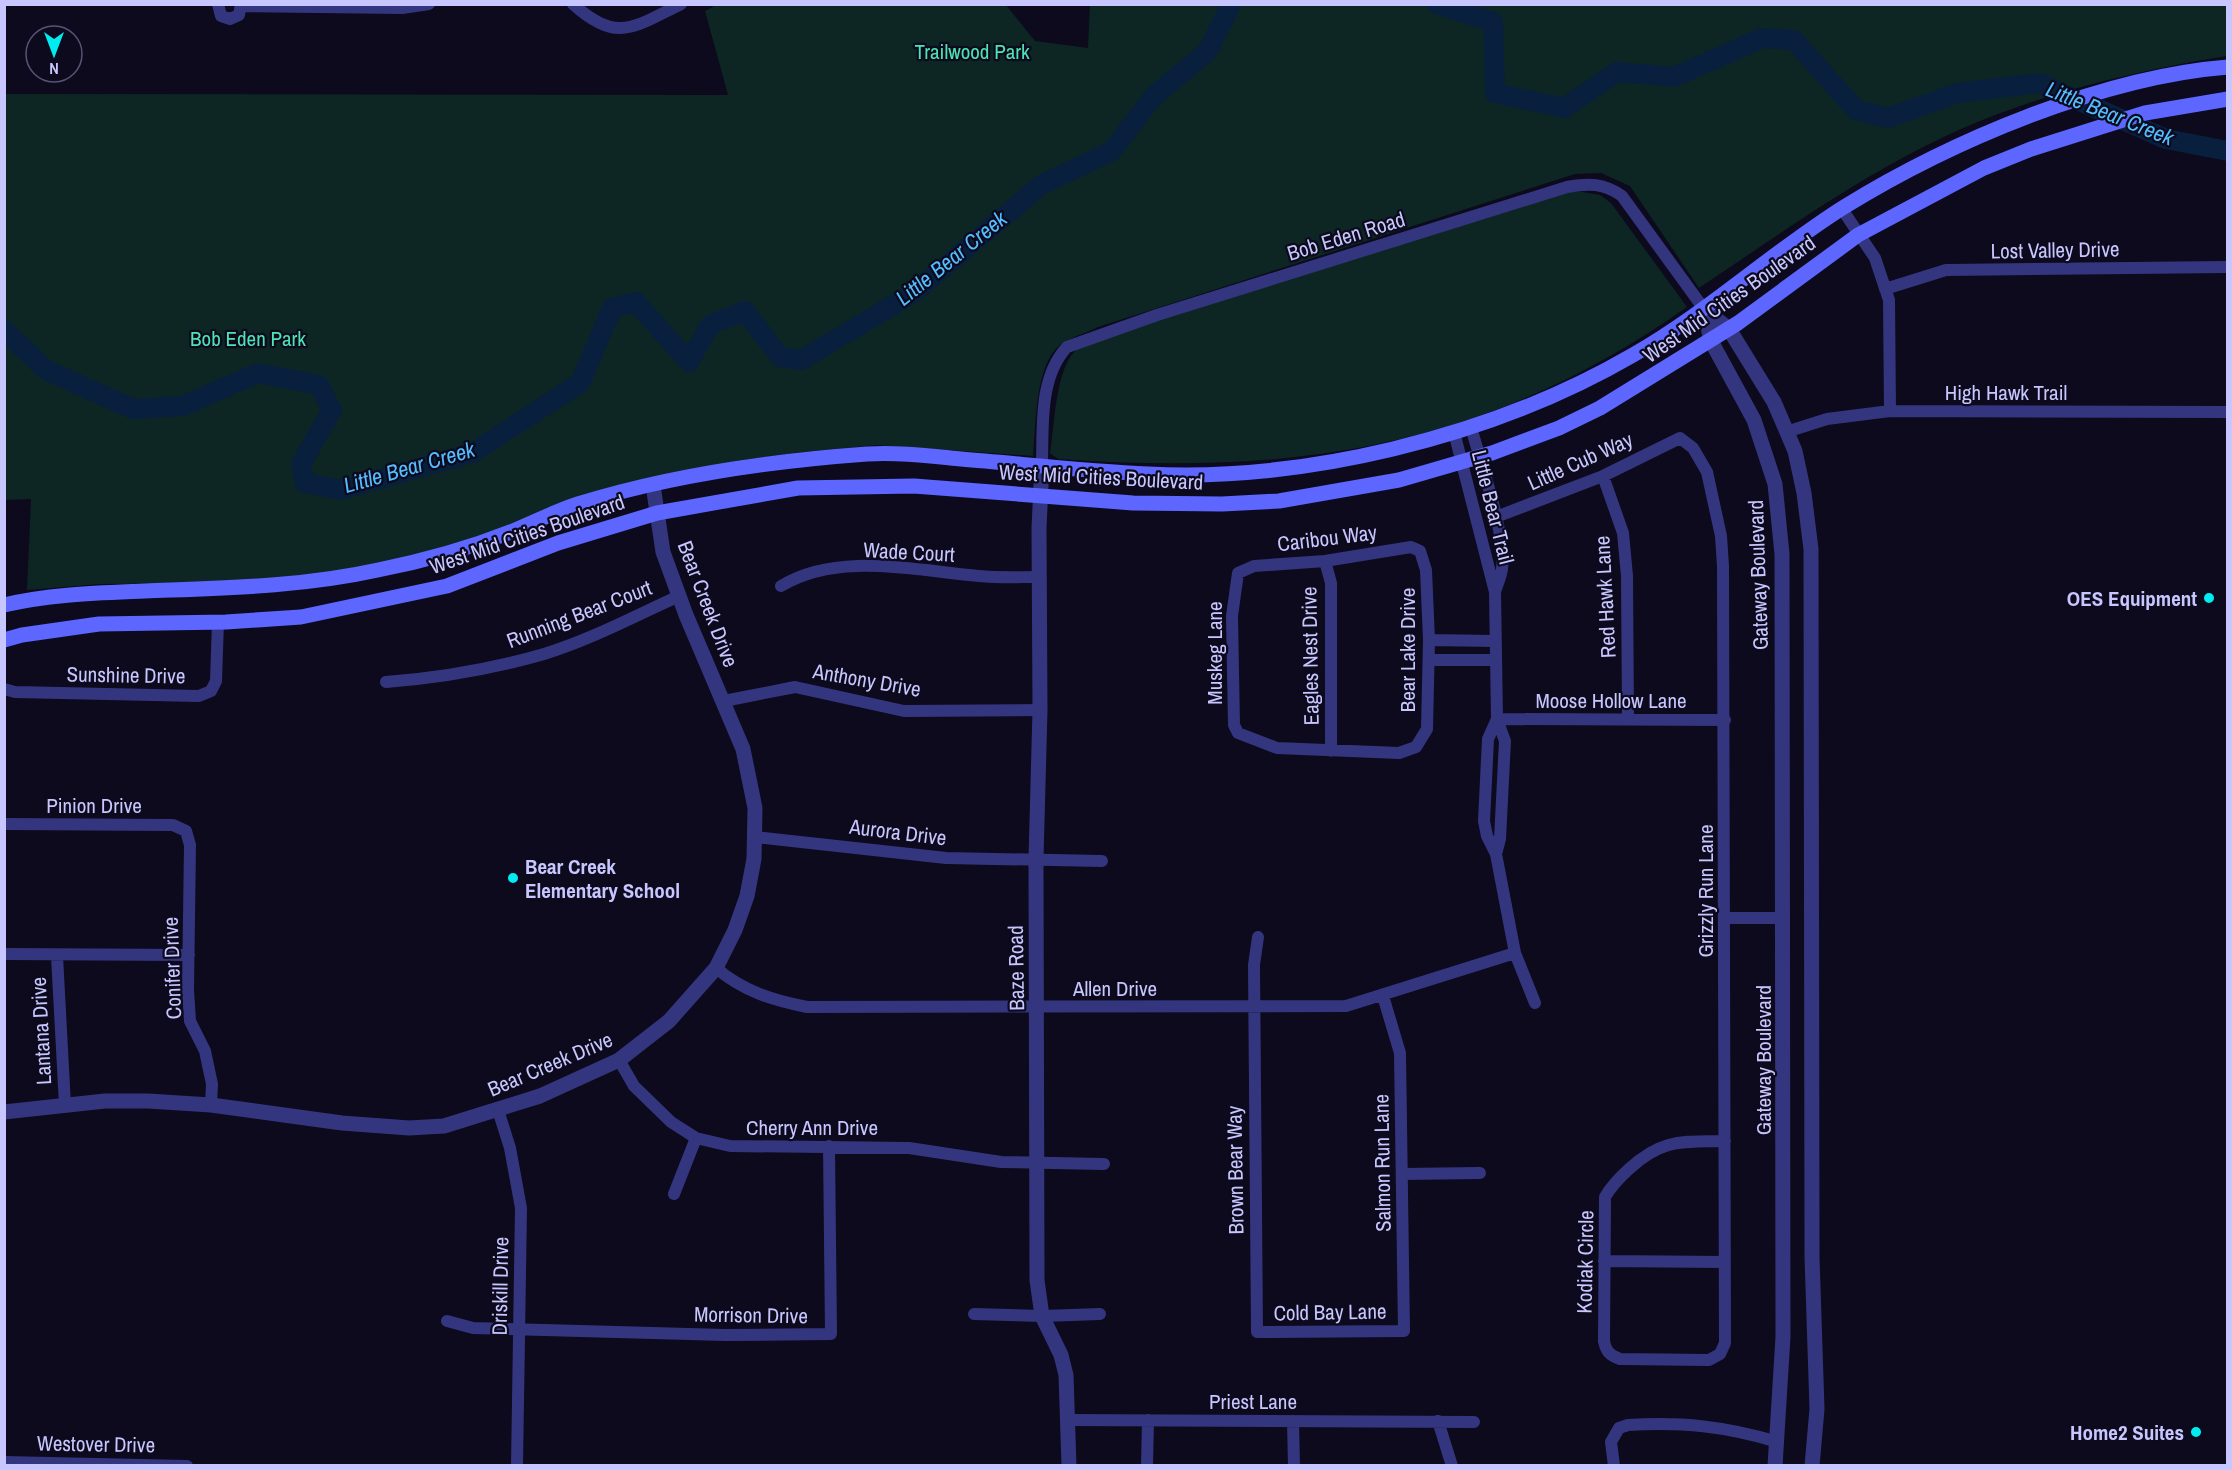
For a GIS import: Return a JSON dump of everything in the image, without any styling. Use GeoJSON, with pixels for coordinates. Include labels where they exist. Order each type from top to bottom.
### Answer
{"type":"FeatureCollection","features":[{"type":"Feature","properties":{"kind":"main road","name":"West Mid Cities Boulevard"},"geometry":{"type":"LineString","coordinates":[[4,605],[32,599],[102,593],[300,583],[377,570],[441,555],[510,532],[576,504],[736,468],[877,453],[1147,474],[1266,471],[1328,463],[1471,427],[1575,386],[1633,356],[1704,309],[1842,209],[1945,152],[1997,128],[2096,95],[2151,80],[2227,72]]}},
{"type":"Feature","properties":{"kind":"main road","name":"West Mid Cities Boulevard"},"geometry":{"type":"LineString","coordinates":[[4,640],[22,634],[99,624],[218,622],[301,617],[447,586],[558,543],[657,513],[798,488],[914,486],[1156,504],[1279,501],[1398,480],[1479,457],[1579,418],[1711,341],[1858,235],[1984,168],[2041,145],[2145,113],[2228,99]]}},
{"type":"Feature","properties":{"kind":"street"},"geometry":{"type":"LineString","coordinates":[[218,4],[221,16],[230,19],[239,15],[242,5],[402,8],[429,4]]}},
{"type":"Feature","properties":{"kind":"street"},"geometry":{"type":"LineString","coordinates":[[573,4],[592,22],[612,29],[638,27],[681,4]]}},
{"type":"Feature","properties":{"kind":"street","name":"Bob Eden Road"},"geometry":{"type":"LineString","coordinates":[[1042,465],[1048,382],[1057,358],[1067,347],[1145,318],[1567,187],[1598,184],[1611,188],[1622,196],[1704,309]]}},
{"type":"Feature","properties":{"kind":"street"},"geometry":{"type":"LineString","coordinates":[[1842,209],[1875,258],[1889,300],[1890,411]]}},
{"type":"Feature","properties":{"kind":"street","name":"Lost Valley Drive"},"geometry":{"type":"LineString","coordinates":[[1885,289],[1946,270],[2228,267]]}},
{"type":"Feature","properties":{"kind":"street"},"geometry":{"type":"LineString","coordinates":[[1704,309],[1729,329],[1774,402],[1795,451],[1804,493],[1811,549],[1812,1257],[1817,1419],[1812,1466]]}},
{"type":"Feature","properties":{"kind":"street","name":"Gateway Boulevard"},"geometry":{"type":"LineString","coordinates":[[1704,309],[1711,341],[1754,420],[1776,484],[1782,554],[1783,1336],[1775,1466]]}},
{"type":"Feature","properties":{"kind":"street","name":"High Hawk Trail"},"geometry":{"type":"LineString","coordinates":[[1786,432],[1827,419],[1890,411],[2228,412]]}},
{"type":"Feature","properties":{"kind":"street","name":"Little Bear Trail"},"geometry":{"type":"LineString","coordinates":[[1471,427],[1496,517],[1503,568],[1495,592]]}},
{"type":"Feature","properties":{"kind":"street","name":"Little Bear Trail"},"geometry":{"type":"LineString","coordinates":[[1454,432],[1495,592],[1497,719],[1505,741],[1500,832],[1496,854]]}},
{"type":"Feature","properties":{"kind":"street","name":"Little Cub Way"},"geometry":{"type":"LineString","coordinates":[[1496,517],[1603,476],[1680,438]]}},
{"type":"Feature","properties":{"kind":"street","name":"Grizzly Run Lane"},"geometry":{"type":"LineString","coordinates":[[1680,438],[1693,448],[1707,472],[1721,536],[1725,720],[1725,1342],[1720,1354]]}},
{"type":"Feature","properties":{"kind":"street","name":"Baze Road"},"geometry":{"type":"LineString","coordinates":[[1042,465],[1036,859],[1039,1164],[1037,1280],[1042,1316],[1061,1355],[1066,1375],[1069,1466]]}},
{"type":"Feature","properties":{"kind":"street","name":"Red Hawk Lane"},"geometry":{"type":"LineString","coordinates":[[1603,476],[1624,544],[1627,576],[1628,719]]}},
{"type":"Feature","properties":{"kind":"street","name":"Bear Creek Drive"},"geometry":{"type":"LineString","coordinates":[[4,1112],[65,1105],[148,1101],[211,1105],[342,1123],[409,1128],[444,1126],[540,1096],[619,1060],[669,1022],[716,968],[747,896],[755,837],[755,808],[749,771],[724,701],[679,596],[663,552],[653,485]]}},
{"type":"Feature","properties":{"kind":"street","name":"Caribou Way"},"geometry":{"type":"LineString","coordinates":[[1238,573],[1254,566],[1325,561],[1411,547],[1420,551]]}},
{"type":"Feature","properties":{"kind":"street","name":"Bear Lake Drive"},"geometry":{"type":"LineString","coordinates":[[1331,751],[1399,753],[1416,747],[1427,729],[1429,639],[1426,570],[1420,551]]}},
{"type":"Feature","properties":{"kind":"street","name":"Eagles Nest Drive"},"geometry":{"type":"LineString","coordinates":[[1325,561],[1331,583],[1331,751]]}},
{"type":"Feature","properties":{"kind":"street","name":"Wade Court"},"geometry":{"type":"LineString","coordinates":[[781,586],[816,571],[879,566],[980,576],[1039,577]]}},
{"type":"Feature","properties":{"kind":"street","name":"Muskeg Lane"},"geometry":{"type":"LineString","coordinates":[[1238,573],[1232,616],[1234,725],[1238,733],[1277,748],[1331,751]]}},
{"type":"Feature","properties":{"kind":"street","name":"Running Bear Court"},"geometry":{"type":"LineString","coordinates":[[386,682],[428,679],[479,670],[546,653],[679,596]]}},
{"type":"Feature","properties":{"kind":"street","name":"Sunshine Drive"},"geometry":{"type":"LineString","coordinates":[[4,689],[15,692],[199,696],[212,691],[216,681],[218,622]]}},
{"type":"Feature","properties":{"kind":"street"},"geometry":{"type":"LineString","coordinates":[[1429,639],[1495,641]]}},
{"type":"Feature","properties":{"kind":"street"},"geometry":{"type":"LineString","coordinates":[[1429,660],[1496,660]]}},
{"type":"Feature","properties":{"kind":"street","name":"Anthony Drive"},"geometry":{"type":"LineString","coordinates":[[724,701],[795,687],[904,711],[1040,710]]}},
{"type":"Feature","properties":{"kind":"street","name":"Little Bear Trail"},"geometry":{"type":"LineString","coordinates":[[1496,854],[1487,836],[1484,821],[1488,739],[1497,719]]}},
{"type":"Feature","properties":{"kind":"street","name":"Moose Hollow Lane"},"geometry":{"type":"LineString","coordinates":[[1497,719],[1725,720]]}},
{"type":"Feature","properties":{"kind":"street","name":"Pinion Drive"},"geometry":{"type":"LineString","coordinates":[[4,824],[172,825],[183,829]]}},
{"type":"Feature","properties":{"kind":"street","name":"Conifer Drive"},"geometry":{"type":"LineString","coordinates":[[183,829],[190,845],[190,1022],[205,1051],[212,1084],[211,1105]]}},
{"type":"Feature","properties":{"kind":"street","name":"Aurora Drive"},"geometry":{"type":"LineString","coordinates":[[755,837],[946,858],[1102,861]]}},
{"type":"Feature","properties":{"kind":"street"},"geometry":{"type":"LineString","coordinates":[[1496,854],[1515,953],[1535,1003]]}},
{"type":"Feature","properties":{"kind":"street"},"geometry":{"type":"LineString","coordinates":[[1725,918],[1812,918]]}},
{"type":"Feature","properties":{"kind":"street","name":"Brown Bear Way"},"geometry":{"type":"LineString","coordinates":[[1257,1332],[1254,965],[1258,937]]}},
{"type":"Feature","properties":{"kind":"street","name":"Allen Drive"},"geometry":{"type":"LineString","coordinates":[[716,968],[730,980],[749,991],[773,1000],[807,1007],[1254,1008],[1346,1006],[1515,953]]}},
{"type":"Feature","properties":{"kind":"street"},"geometry":{"type":"LineString","coordinates":[[4,954],[189,955]]}},
{"type":"Feature","properties":{"kind":"street","name":"Lantana Drive"},"geometry":{"type":"LineString","coordinates":[[57,956],[65,1105]]}},
{"type":"Feature","properties":{"kind":"street","name":"Salmon Run Lane"},"geometry":{"type":"LineString","coordinates":[[1383,996],[1400,1053],[1404,1331]]}},
{"type":"Feature","properties":{"kind":"street","name":"Cherry Ann Drive"},"geometry":{"type":"LineString","coordinates":[[619,1060],[634,1086],[671,1122],[696,1137],[730,1146],[909,1148],[1001,1162],[1104,1164]]}},
{"type":"Feature","properties":{"kind":"street","name":"Driskill Drive"},"geometry":{"type":"LineString","coordinates":[[498,1110],[510,1148],[521,1208],[517,1466]]}},
{"type":"Feature","properties":{"kind":"street"},"geometry":{"type":"LineString","coordinates":[[674,1194],[696,1137]]}},
{"type":"Feature","properties":{"kind":"street","name":"Kodiak Circle"},"geometry":{"type":"LineString","coordinates":[[1720,1354],[1702,1360],[1620,1359],[1612,1356],[1606,1350],[1604,1341],[1605,1197],[1613,1184],[1641,1158],[1659,1146],[1676,1142],[1725,1140]]}},
{"type":"Feature","properties":{"kind":"street","name":"Morrison Drive"},"geometry":{"type":"LineString","coordinates":[[518,1329],[725,1335],[831,1334],[829,1146]]}},
{"type":"Feature","properties":{"kind":"street"},"geometry":{"type":"LineString","coordinates":[[1402,1174],[1480,1173]]}},
{"type":"Feature","properties":{"kind":"street"},"geometry":{"type":"LineString","coordinates":[[1604,1261],[1725,1262]]}},
{"type":"Feature","properties":{"kind":"street"},"geometry":{"type":"LineString","coordinates":[[974,1314],[1042,1316],[1100,1314]]}},
{"type":"Feature","properties":{"kind":"street"},"geometry":{"type":"LineString","coordinates":[[447,1321],[473,1328],[518,1329]]}},
{"type":"Feature","properties":{"kind":"street","name":"Cold Bay Lane"},"geometry":{"type":"LineString","coordinates":[[1257,1332],[1404,1331]]}},
{"type":"Feature","properties":{"kind":"street","name":"Priest Lane"},"geometry":{"type":"LineString","coordinates":[[1069,1420],[1474,1422]]}},
{"type":"Feature","properties":{"kind":"street"},"geometry":{"type":"LineString","coordinates":[[1148,1420],[1148,1466]]}},
{"type":"Feature","properties":{"kind":"street"},"geometry":{"type":"LineString","coordinates":[[1293,1421],[1294,1466]]}},
{"type":"Feature","properties":{"kind":"street"},"geometry":{"type":"LineString","coordinates":[[1438,1421],[1452,1466]]}},
{"type":"Feature","properties":{"kind":"street"},"geometry":{"type":"LineString","coordinates":[[1614,1466],[1611,1442],[1619,1428],[1628,1425],[1694,1423],[1742,1431],[1778,1443]]}},
{"type":"Feature","properties":{"kind":"street","name":"Westover Drive"},"geometry":{"type":"LineString","coordinates":[[4,1462],[187,1466]]}},
{"type":"Feature","properties":{"kind":"green space","name":"Bob Eden Park"},"geometry":{"type":"Polygon","coordinates":[[[718,4],[1006,5],[1035,41],[1088,48],[1090,4],[2228,5],[2227,56],[2096,83],[2031,102],[1968,126],[1932,142],[1864,180],[1699,288],[1630,186],[1601,173],[1575,174],[1098,327],[1069,340],[1060,345],[1052,354],[1041,381],[1033,456],[876,445],[735,461],[439,550],[376,566],[298,578],[222,583],[100,584],[27,590],[31,499],[4,500],[4,94],[728,95],[705,11],[718,4]]]}},
{"type":"Feature","properties":{"kind":"green space"},"geometry":{"type":"Polygon","coordinates":[[[1577,191],[1600,195],[1611,203],[1687,307],[1613,354],[1539,392],[1464,421],[1388,442],[1309,455],[1229,462],[1145,463],[1058,459],[1050,453],[1060,382],[1070,357],[1084,344],[1558,194],[1577,191]]]}},
{"type":"Feature","properties":{"kind":"waterway","name":"Little Bear Creek"},"geometry":{"type":"LineString","coordinates":[[4,330],[46,370],[133,409],[183,406],[258,373],[319,385],[332,410],[301,464],[305,483],[341,490],[472,453],[580,383],[612,308],[636,302],[689,362],[710,325],[745,311],[780,357],[801,360],[915,292],[1041,185],[1112,151],[1153,97],[1208,51],[1231,4]]}},
{"type":"Feature","properties":{"kind":"waterway","name":"Little Bear Creek"},"geometry":{"type":"LineString","coordinates":[[1437,4],[1493,22],[1495,93],[1564,108],[1617,72],[1674,77],[1762,38],[1794,40],[1856,110],[1888,118],[1957,93],[2039,83],[2166,139],[2228,151]]}},
{"type":"Feature","properties":{"kind":"place","name":"OES Equipment"},"geometry":{"type":"Point","coordinates":[2209,598]}},
{"type":"Feature","properties":{"kind":"place","name":"Bear Creek Elementary School"},"geometry":{"type":"Point","coordinates":[513,878]}},
{"type":"Feature","properties":{"kind":"place","name":"Home2 Suites"},"geometry":{"type":"Point","coordinates":[2196,1432]}},
{"type":"Feature","properties":{"kind":"park label","name":"Trailwood Park"},"geometry":{"type":"Point","coordinates":[972,51]}}]}
